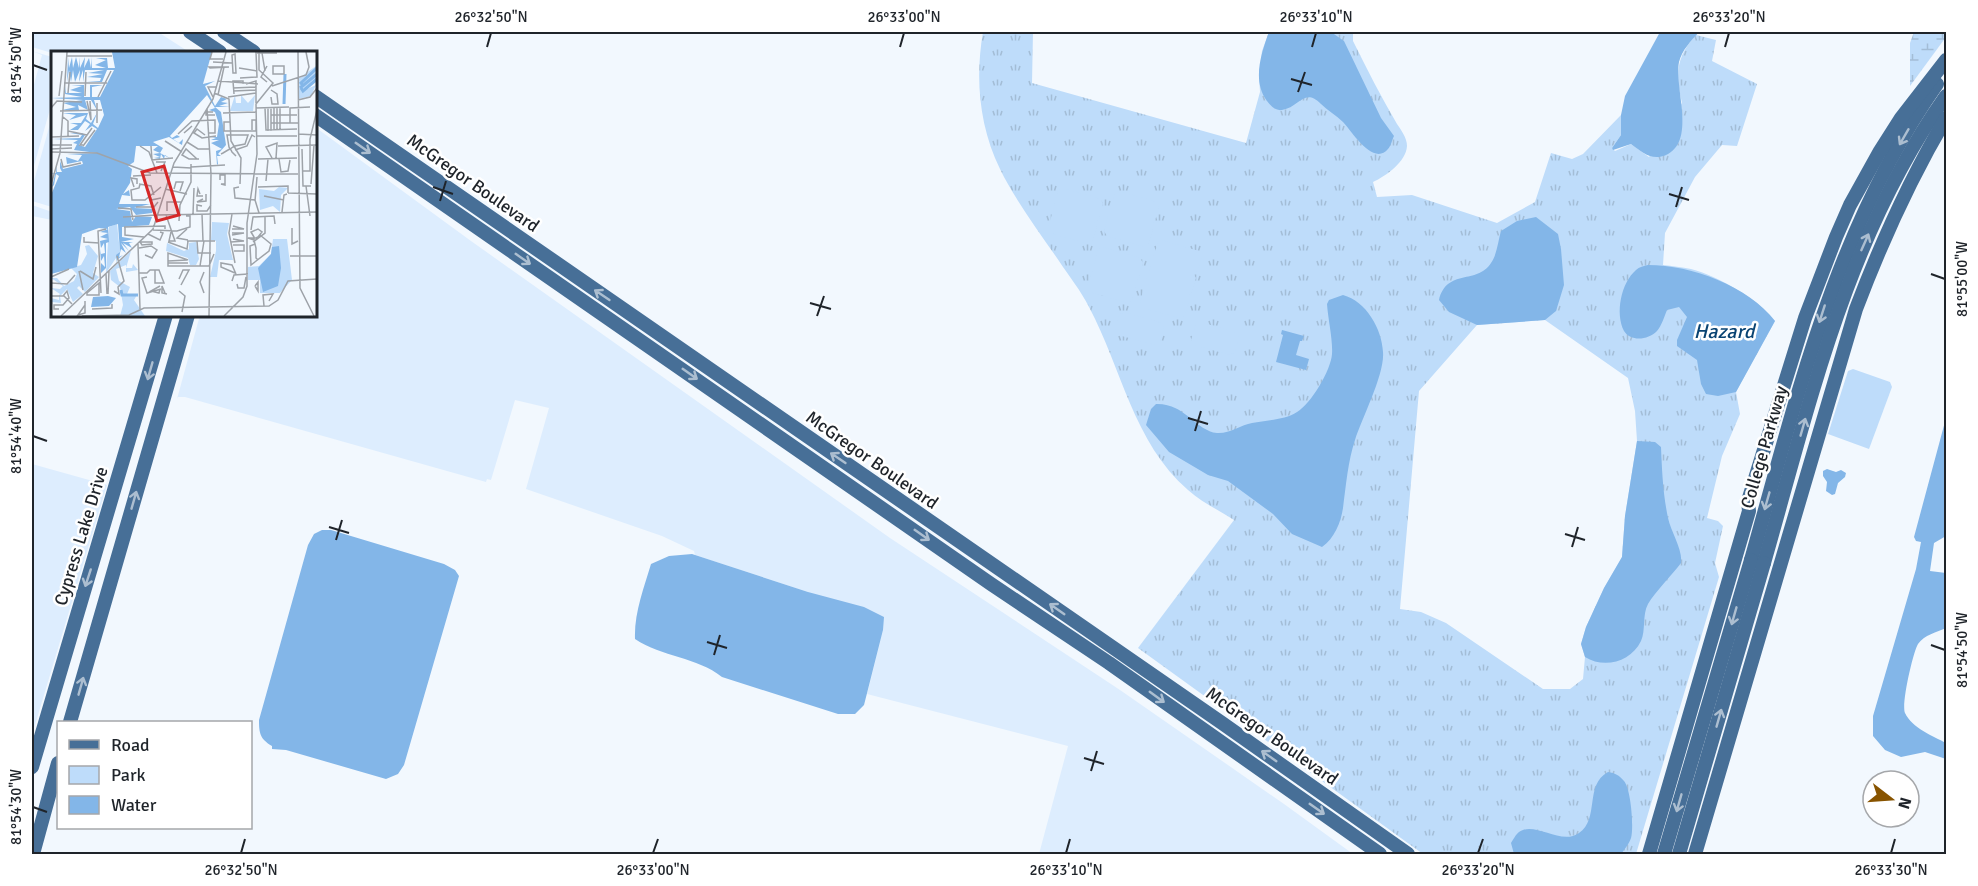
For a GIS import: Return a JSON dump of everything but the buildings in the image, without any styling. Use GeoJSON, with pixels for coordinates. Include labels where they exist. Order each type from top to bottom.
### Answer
{"type":"FeatureCollection","features":[{"type":"Feature","properties":{"kind":"main road"},"geometry":{"type":"LineString","coordinates":[[190,32],[218,51]]}},
{"type":"Feature","properties":{"kind":"main road"},"geometry":{"type":"LineString","coordinates":[[224,32],[246,50]]}},
{"type":"Feature","properties":{"kind":"main road"},"geometry":{"type":"LineString","coordinates":[[1649,855],[1747,518],[1748,501],[1805,318],[1850,205],[1900,118],[1947,60]]}},
{"type":"Feature","properties":{"kind":"main road","name":"College Parkway"},"geometry":{"type":"LineString","coordinates":[[1679,855],[1819,322],[1841,263],[1870,199],[1904,136],[1947,70]]}},
{"type":"Feature","properties":{"kind":"main road","name":"College Parkway"},"geometry":{"type":"LineString","coordinates":[[1664,855],[1850,278],[1874,220],[1894,182],[1917,141],[1947,96]]}},
{"type":"Feature","properties":{"kind":"main road","name":"McGregor Boulevard"},"geometry":{"type":"LineString","coordinates":[[316,97],[1232,730],[1408,855]]}},
{"type":"Feature","properties":{"kind":"main road","name":"McGregor Boulevard"},"geometry":{"type":"LineString","coordinates":[[316,116],[991,584],[1109,663],[1380,855]]}},
{"type":"Feature","properties":{"kind":"main road"},"geometry":{"type":"LineString","coordinates":[[1695,855],[1846,340],[1866,282],[1891,222],[1947,118]]}},
{"type":"Feature","properties":{"kind":"main road","name":"Cypress Lake Drive"},"geometry":{"type":"LineString","coordinates":[[32,767],[166,316]]}},
{"type":"Feature","properties":{"kind":"main road"},"geometry":{"type":"LineString","coordinates":[[71,721],[188,316]]}},
{"type":"Feature","properties":{"kind":"main road"},"geometry":{"type":"LineString","coordinates":[[97,549],[118,556]]}},
{"type":"Feature","properties":{"kind":"main road"},"geometry":{"type":"LineString","coordinates":[[1684,734],[1690,754],[1710,760],[1715,771],[1716,783]]}},
{"type":"Feature","properties":{"kind":"main road"},"geometry":{"type":"LineString","coordinates":[[1710,760],[1726,746]]}},
{"type":"Feature","properties":{"kind":"main road"},"geometry":{"type":"LineString","coordinates":[[1674,769],[1690,754]]}},
{"type":"Feature","properties":{"kind":"main road"},"geometry":{"type":"LineString","coordinates":[[33,855],[57,768]]}},
{"type":"Feature","properties":{"kind":"shaded area"},"geometry":{"type":"Polygon","coordinates":[[[32,32],[158,32],[187,51],[51,53],[32,47],[32,32]]]}},
{"type":"Feature","properties":{"kind":"shaded area"},"geometry":{"type":"Polygon","coordinates":[[[32,51],[51,57],[51,106],[32,173],[32,92],[42,55],[32,51]]]}},
{"type":"Feature","properties":{"kind":"shaded area"},"geometry":{"type":"Polygon","coordinates":[[[51,121],[51,207],[32,201],[32,188],[51,121]]]}},
{"type":"Feature","properties":{"kind":"shaded area"},"geometry":{"type":"Polygon","coordinates":[[[316,128],[471,241],[890,538],[1120,690],[1353,854],[1039,854],[1068,746],[867,694],[883,630],[808,592],[695,555],[694,551],[662,536],[526,489],[549,408],[515,400],[491,480],[487,479],[486,482],[185,397],[177,399],[200,316],[316,316],[316,128]]]}},
{"type":"Feature","properties":{"kind":"shaded area"},"geometry":{"type":"Polygon","coordinates":[[[32,205],[51,212],[51,220],[32,216],[32,205]]]}},
{"type":"Feature","properties":{"kind":"shaded area"},"geometry":{"type":"Polygon","coordinates":[[[32,464],[107,485],[32,735],[32,464]]]}},
{"type":"Feature","properties":{"kind":"green space"},"geometry":{"type":"Polygon","coordinates":[[[983,32],[1033,32],[1032,83],[1246,143],[1260,92],[1259,75],[1262,51],[1269,32],[1353,32],[1353,41],[1407,143],[1406,152],[1399,163],[1373,182],[1377,197],[1412,195],[1497,223],[1535,202],[1551,153],[1572,159],[1583,154],[1621,115],[1621,135],[1612,148],[1615,151],[1631,144],[1649,157],[1682,103],[1678,83],[1679,66],[1684,51],[1696,35],[1716,40],[1712,61],[1757,84],[1737,146],[1722,145],[1695,177],[1665,233],[1663,265],[1702,272],[1725,283],[1748,297],[1775,321],[1736,392],[1740,414],[1722,456],[1707,518],[1718,521],[1723,526],[1715,563],[1719,577],[1636,854],[1423,854],[1138,648],[1234,520],[1188,490],[1169,471],[1154,450],[1130,404],[1086,301],[1006,181],[993,153],[983,119],[979,84],[983,32]],[[1545,320],[1477,325],[1419,391],[1400,609],[1421,612],[1446,623],[1543,689],[1570,689],[1583,679],[1585,657],[1581,644],[1586,627],[1604,588],[1622,557],[1625,516],[1637,441],[1635,411],[1628,378],[1545,320]]]}},
{"type":"Feature","properties":{"kind":"green space"},"geometry":{"type":"Polygon","coordinates":[[[1914,32],[1946,32],[1946,37],[1910,86],[1910,43],[1914,32]]]}},
{"type":"Feature","properties":{"kind":"green space"},"geometry":{"type":"Polygon","coordinates":[[[1063,188],[1101,199],[1103,204],[1099,219],[1094,222],[1097,226],[1092,241],[1088,244],[1050,233],[1048,228],[1052,214],[1056,211],[1054,206],[1058,191],[1063,188]]]}},
{"type":"Feature","properties":{"kind":"green space"},"geometry":{"type":"Polygon","coordinates":[[[1119,191],[1157,202],[1159,206],[1155,221],[1150,224],[1153,229],[1148,244],[1144,247],[1107,236],[1104,231],[1108,215],[1112,213],[1110,209],[1115,193],[1119,191]]]}},
{"type":"Feature","properties":{"kind":"green space"},"geometry":{"type":"Polygon","coordinates":[[[1162,240],[1199,251],[1202,256],[1198,270],[1193,273],[1196,278],[1191,293],[1186,296],[1189,301],[1185,315],[1180,318],[1143,308],[1140,303],[1144,287],[1149,285],[1146,281],[1151,265],[1155,262],[1153,258],[1158,242],[1162,240]]]}},
{"type":"Feature","properties":{"kind":"green space"},"geometry":{"type":"Polygon","coordinates":[[[1103,247],[1140,258],[1143,263],[1139,278],[1134,281],[1136,285],[1132,300],[1127,303],[1090,292],[1087,287],[1091,273],[1096,270],[1094,265],[1098,250],[1103,247]]]}},
{"type":"Feature","properties":{"kind":"green space"},"geometry":{"type":"Polygon","coordinates":[[[1124,312],[1162,323],[1164,328],[1160,343],[1155,345],[1118,335],[1115,330],[1119,315],[1124,312]]]}},
{"type":"Feature","properties":{"kind":"green space"},"geometry":{"type":"Polygon","coordinates":[[[1201,322],[1237,333],[1239,338],[1235,352],[1230,355],[1194,345],[1191,340],[1196,324],[1201,322]]]}},
{"type":"Feature","properties":{"kind":"green space"},"geometry":{"type":"Polygon","coordinates":[[[1853,369],[1890,382],[1892,387],[1869,449],[1828,434],[1848,371],[1853,369]]]}},
{"type":"Feature","properties":{"kind":"water"},"geometry":{"type":"Polygon","coordinates":[[[1269,32],[1331,32],[1344,41],[1381,118],[1394,136],[1388,149],[1376,154],[1369,150],[1340,120],[1310,97],[1282,110],[1277,110],[1272,106],[1262,93],[1259,76],[1261,58],[1269,32]]]}},
{"type":"Feature","properties":{"kind":"water"},"geometry":{"type":"Polygon","coordinates":[[[1660,32],[1699,32],[1690,42],[1679,62],[1681,137],[1676,147],[1668,154],[1658,157],[1648,155],[1631,144],[1613,150],[1612,148],[1621,135],[1621,115],[1625,96],[1660,32]]]}},
{"type":"Feature","properties":{"kind":"water"},"geometry":{"type":"Polygon","coordinates":[[[1536,217],[1558,234],[1564,285],[1556,311],[1545,320],[1477,325],[1449,312],[1439,300],[1443,290],[1455,280],[1485,270],[1495,256],[1501,231],[1517,221],[1536,217]]]}},
{"type":"Feature","properties":{"kind":"water","name":"Hazard"},"geometry":{"type":"Polygon","coordinates":[[[1648,265],[1683,269],[1718,280],[1750,297],[1775,321],[1736,392],[1718,396],[1706,394],[1701,384],[1697,360],[1677,346],[1677,340],[1687,317],[1679,307],[1667,310],[1659,329],[1649,336],[1635,338],[1624,331],[1620,316],[1623,290],[1636,270],[1648,265]]]}},
{"type":"Feature","properties":{"kind":"water"},"geometry":{"type":"Polygon","coordinates":[[[1343,295],[1359,303],[1376,325],[1382,343],[1383,361],[1377,384],[1353,448],[1341,519],[1333,535],[1322,547],[1292,534],[1273,514],[1228,481],[1208,475],[1169,452],[1146,425],[1151,409],[1156,404],[1175,408],[1203,427],[1217,433],[1297,412],[1314,394],[1328,369],[1332,348],[1327,304],[1329,300],[1343,295]]]}},
{"type":"Feature","properties":{"kind":"water"},"geometry":{"type":"Polygon","coordinates":[[[1282,330],[1304,336],[1296,355],[1309,359],[1306,370],[1276,362],[1283,335],[1282,330]]]}},
{"type":"Feature","properties":{"kind":"water"},"geometry":{"type":"Polygon","coordinates":[[[1946,418],[1946,536],[1934,543],[1930,571],[1946,573],[1946,628],[1927,636],[1918,644],[1908,678],[1904,708],[1913,723],[1946,743],[1946,759],[1925,752],[1901,757],[1885,750],[1873,736],[1873,716],[1916,569],[1921,542],[1916,541],[1914,537],[1946,418]]]}},
{"type":"Feature","properties":{"kind":"water"},"geometry":{"type":"Polygon","coordinates":[[[1637,441],[1655,442],[1661,447],[1666,509],[1680,552],[1681,563],[1648,604],[1641,641],[1637,648],[1624,658],[1600,663],[1585,657],[1581,644],[1586,627],[1604,588],[1622,557],[1625,516],[1637,441]]]}},
{"type":"Feature","properties":{"kind":"water"},"geometry":{"type":"Polygon","coordinates":[[[1827,469],[1836,472],[1841,470],[1846,473],[1838,483],[1835,494],[1832,495],[1826,491],[1827,482],[1823,476],[1823,471],[1827,469]]]}},
{"type":"Feature","properties":{"kind":"water"},"geometry":{"type":"Polygon","coordinates":[[[322,530],[331,530],[444,564],[455,570],[459,576],[404,765],[398,774],[386,779],[286,750],[272,749],[260,732],[259,720],[308,545],[314,534],[322,530]]]}},
{"type":"Feature","properties":{"kind":"water"},"geometry":{"type":"Polygon","coordinates":[[[692,554],[808,592],[864,607],[884,617],[883,630],[864,705],[855,714],[838,714],[722,677],[702,665],[656,650],[635,639],[638,610],[651,564],[669,556],[692,554]]]}},
{"type":"Feature","properties":{"kind":"water"},"geometry":{"type":"Polygon","coordinates":[[[1608,772],[1624,781],[1630,800],[1632,833],[1621,854],[1514,854],[1511,843],[1518,833],[1525,829],[1564,837],[1579,833],[1589,819],[1596,785],[1608,772]]]}}]}
